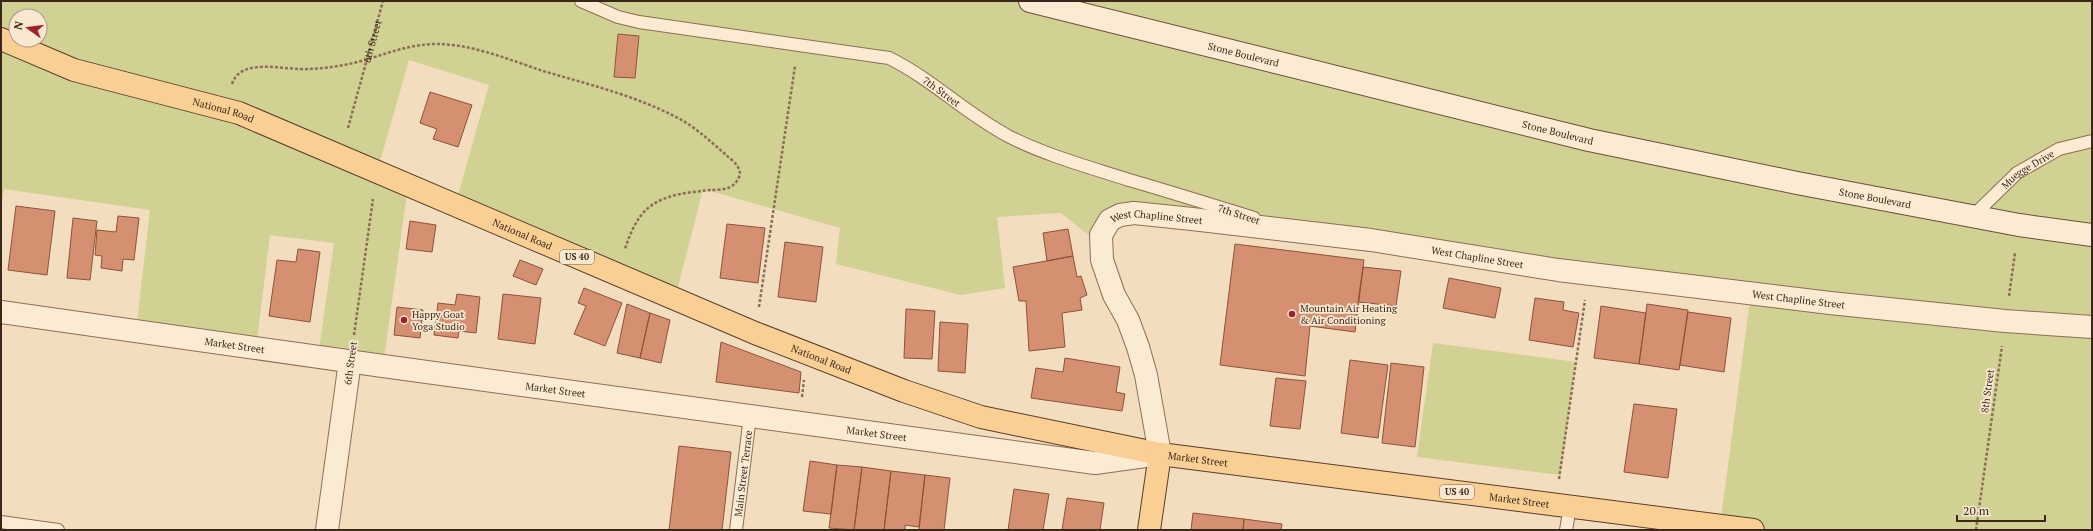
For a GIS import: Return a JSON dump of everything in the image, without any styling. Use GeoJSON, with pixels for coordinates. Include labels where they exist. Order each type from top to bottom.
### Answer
{"type":"FeatureCollection","features":[{"type":"Feature","properties":{"kind":"main road","name":"National Road"},"geometry":{"type":"LineString","coordinates":[[1,39],[74,70],[239,113],[755,333],[904,391],[981,417],[1160,454]]}},
{"type":"Feature","properties":{"kind":"main road","name":"Market Street"},"geometry":{"type":"LineString","coordinates":[[1160,454],[1753,530]]}},
{"type":"Feature","properties":{"kind":"main road"},"geometry":{"type":"LineString","coordinates":[[1149,530],[1160,454]]}},
{"type":"Feature","properties":{"kind":"street","name":"Stone Boulevard"},"geometry":{"type":"LineString","coordinates":[[1030,1],[1589,140],[1797,183],[1974,215],[2019,225],[2092,235]]}},
{"type":"Feature","properties":{"kind":"street","name":"West Chapline Street"},"geometry":{"type":"LineString","coordinates":[[1160,454],[1146,375],[1138,347],[1128,320],[1114,295],[1102,260],[1101,235],[1110,220],[1120,215],[1134,214],[1291,230],[1371,240],[1589,273],[1830,303],[2005,321],[2092,328]]}},
{"type":"Feature","properties":{"kind":"street","name":"Market Street"},"geometry":{"type":"LineString","coordinates":[[1,312],[750,416],[1095,462],[1160,454]]}},
{"type":"Feature","properties":{"kind":"street","name":"6th Street"},"geometry":{"type":"LineString","coordinates":[[327,530],[350,361]]}},
{"type":"Feature","properties":{"kind":"lane","name":"7th Street"},"geometry":{"type":"LineString","coordinates":[[581,1],[618,17],[639,22],[889,58],[932,83],[968,111],[1010,137],[1057,158],[1291,230]]}},
{"type":"Feature","properties":{"kind":"lane","name":"Muegge Drive"},"geometry":{"type":"LineString","coordinates":[[1974,215],[2017,173],[2059,149],[2092,141]]}},
{"type":"Feature","properties":{"kind":"lane","name":"Main Street Terrace"},"geometry":{"type":"LineString","coordinates":[[736,530],[750,416]]}},
{"type":"Feature","properties":{"kind":"lane"},"geometry":{"type":"LineString","coordinates":[[1563,506],[1566,530]]}},
{"type":"Feature","properties":{"kind":"lane"},"geometry":{"type":"LineString","coordinates":[[1,522],[58,530]]}},
{"type":"Feature","properties":{"kind":"path","name":"6th Street"},"geometry":{"type":"LineString","coordinates":[[348,128],[383,1]]}},
{"type":"Feature","properties":{"kind":"path"},"geometry":{"type":"LineString","coordinates":[[224,109],[233,80],[239,73],[252,67],[263,66],[297,70],[332,68],[367,60],[406,47],[438,44],[466,48],[506,59],[616,93],[657,108],[704,135],[736,164],[740,173],[737,181],[728,188],[688,192],[661,200],[642,214],[631,228],[616,274]]}},
{"type":"Feature","properties":{"kind":"path"},"geometry":{"type":"LineString","coordinates":[[755,333],[799,45]]}},
{"type":"Feature","properties":{"kind":"path","name":"6th Street"},"geometry":{"type":"LineString","coordinates":[[350,361],[374,196]]}},
{"type":"Feature","properties":{"kind":"path","name":"8th Street"},"geometry":{"type":"LineString","coordinates":[[1976,530],[2015,253]]}},
{"type":"Feature","properties":{"kind":"path"},"geometry":{"type":"LineString","coordinates":[[1563,506],[1589,273]]}},
{"type":"Feature","properties":{"kind":"path"},"geometry":{"type":"LineString","coordinates":[[801,401],[804,379]]}},
{"type":"Feature","properties":{"kind":"green space"},"geometry":{"type":"Polygon","coordinates":[[[1,1],[2092,1],[2092,530],[1753,530],[1720,526],[1751,293],[1134,213],[1100,244],[1061,213],[997,217],[1005,288],[961,295],[836,264],[840,228],[703,189],[675,299],[455,206],[489,85],[409,60],[377,172],[408,186],[383,366],[318,357],[334,243],[270,235],[256,348],[136,331],[150,210],[4,189],[1,212],[1,1]],[[618,34],[614,76],[635,78],[639,36],[618,34]]]}},
{"type":"Feature","properties":{"kind":"green space"},"geometry":{"type":"Polygon","coordinates":[[[1433,343],[1576,362],[1560,475],[1417,457],[1433,343]]]}},
{"type":"Feature","properties":{"kind":"building"},"geometry":{"type":"Polygon","coordinates":[[[618,34],[639,36],[635,78],[614,77],[618,34]]]}},
{"type":"Feature","properties":{"kind":"building"},"geometry":{"type":"Polygon","coordinates":[[[430,92],[472,105],[458,147],[433,139],[437,129],[420,123],[430,92]]]}},
{"type":"Feature","properties":{"kind":"building"},"geometry":{"type":"Polygon","coordinates":[[[16,206],[55,211],[47,275],[8,270],[16,206]]]}},
{"type":"Feature","properties":{"kind":"building"},"geometry":{"type":"Polygon","coordinates":[[[118,216],[139,218],[134,260],[123,259],[122,271],[101,268],[102,256],[95,255],[97,230],[116,232],[118,216]]]}},
{"type":"Feature","properties":{"kind":"building"},"geometry":{"type":"Polygon","coordinates":[[[73,218],[97,221],[90,280],[67,278],[73,218]]]}},
{"type":"Feature","properties":{"kind":"building"},"geometry":{"type":"Polygon","coordinates":[[[410,221],[436,225],[432,252],[406,249],[410,221]]]}},
{"type":"Feature","properties":{"kind":"building"},"geometry":{"type":"Polygon","coordinates":[[[727,224],[765,228],[758,283],[720,278],[727,224]]]}},
{"type":"Feature","properties":{"kind":"building"},"geometry":{"type":"Polygon","coordinates":[[[1068,229],[1073,256],[1047,261],[1043,233],[1068,229]]]}},
{"type":"Feature","properties":{"kind":"building"},"geometry":{"type":"Polygon","coordinates":[[[785,242],[823,247],[816,302],[778,297],[785,242]]]}},
{"type":"Feature","properties":{"kind":"building","name":"Mountain Air Heating & Air Conditioning"},"geometry":{"type":"Polygon","coordinates":[[[1235,244],[1364,260],[1355,332],[1310,326],[1305,376],[1220,365],[1235,244]]]}},
{"type":"Feature","properties":{"kind":"building"},"geometry":{"type":"Polygon","coordinates":[[[298,249],[320,252],[310,322],[269,316],[277,260],[296,262],[298,249]]]}},
{"type":"Feature","properties":{"kind":"building"},"geometry":{"type":"Polygon","coordinates":[[[1073,256],[1077,277],[1081,276],[1087,295],[1080,298],[1082,310],[1062,313],[1065,347],[1029,351],[1026,301],[1019,301],[1013,267],[1073,256]]]}},
{"type":"Feature","properties":{"kind":"building"},"geometry":{"type":"Polygon","coordinates":[[[520,260],[543,269],[536,285],[513,276],[520,260]]]}},
{"type":"Feature","properties":{"kind":"building"},"geometry":{"type":"Polygon","coordinates":[[[1363,267],[1401,271],[1396,306],[1358,302],[1363,267]]]}},
{"type":"Feature","properties":{"kind":"building"},"geometry":{"type":"Polygon","coordinates":[[[1449,278],[1501,288],[1495,318],[1443,308],[1449,278]]]}},
{"type":"Feature","properties":{"kind":"building"},"geometry":{"type":"Polygon","coordinates":[[[584,288],[622,303],[605,346],[574,334],[586,306],[578,303],[584,288]]]}},
{"type":"Feature","properties":{"kind":"building"},"geometry":{"type":"Polygon","coordinates":[[[457,294],[480,297],[476,333],[459,331],[458,338],[434,335],[438,303],[455,305],[457,294]]]}},
{"type":"Feature","properties":{"kind":"building"},"geometry":{"type":"Polygon","coordinates":[[[503,294],[541,298],[535,344],[498,339],[503,294]]]}},
{"type":"Feature","properties":{"kind":"building"},"geometry":{"type":"Polygon","coordinates":[[[1535,298],[1564,302],[1563,310],[1579,313],[1573,347],[1529,340],[1535,298]]]}},
{"type":"Feature","properties":{"kind":"building"},"geometry":{"type":"Polygon","coordinates":[[[627,304],[650,313],[640,358],[617,353],[627,304]]]}},
{"type":"Feature","properties":{"kind":"building"},"geometry":{"type":"Polygon","coordinates":[[[1647,304],[1688,310],[1679,370],[1639,364],[1647,304]]]}},
{"type":"Feature","properties":{"kind":"building"},"geometry":{"type":"Polygon","coordinates":[[[1601,306],[1646,313],[1639,364],[1594,358],[1601,306]]]}},
{"type":"Feature","properties":{"kind":"building"},"geometry":{"type":"Polygon","coordinates":[[[397,307],[423,310],[420,338],[394,335],[397,307]]]}},
{"type":"Feature","properties":{"kind":"building"},"geometry":{"type":"Polygon","coordinates":[[[906,309],[935,311],[932,359],[904,358],[906,309]]]}},
{"type":"Feature","properties":{"kind":"building"},"geometry":{"type":"Polygon","coordinates":[[[1688,312],[1731,318],[1724,372],[1680,365],[1688,312]]]}},
{"type":"Feature","properties":{"kind":"building"},"geometry":{"type":"Polygon","coordinates":[[[650,313],[670,320],[661,363],[640,358],[650,313]]]}},
{"type":"Feature","properties":{"kind":"building"},"geometry":{"type":"Polygon","coordinates":[[[940,322],[968,324],[965,373],[938,371],[940,322]]]}},
{"type":"Feature","properties":{"kind":"building"},"geometry":{"type":"Polygon","coordinates":[[[721,342],[801,372],[799,393],[716,382],[721,342]]]}},
{"type":"Feature","properties":{"kind":"building"},"geometry":{"type":"Polygon","coordinates":[[[1065,358],[1120,367],[1116,392],[1125,394],[1122,411],[1031,398],[1036,368],[1063,372],[1065,358]]]}},
{"type":"Feature","properties":{"kind":"building"},"geometry":{"type":"Polygon","coordinates":[[[1350,360],[1388,365],[1378,438],[1341,433],[1350,360]]]}},
{"type":"Feature","properties":{"kind":"building"},"geometry":{"type":"Polygon","coordinates":[[[1391,363],[1424,367],[1415,447],[1382,443],[1391,363]]]}},
{"type":"Feature","properties":{"kind":"building"},"geometry":{"type":"Polygon","coordinates":[[[1276,378],[1306,381],[1300,429],[1270,426],[1276,378]]]}},
{"type":"Feature","properties":{"kind":"building"},"geometry":{"type":"Polygon","coordinates":[[[1634,404],[1677,409],[1668,478],[1624,472],[1634,404]]]}},
{"type":"Feature","properties":{"kind":"building"},"geometry":{"type":"Polygon","coordinates":[[[679,446],[731,452],[722,530],[669,530],[679,446]]]}},
{"type":"Feature","properties":{"kind":"building"},"geometry":{"type":"Polygon","coordinates":[[[810,461],[837,465],[831,514],[803,511],[810,461]]]}},
{"type":"Feature","properties":{"kind":"building"},"geometry":{"type":"Polygon","coordinates":[[[837,465],[862,467],[854,530],[829,528],[837,465]]]}},
{"type":"Feature","properties":{"kind":"building"},"geometry":{"type":"Polygon","coordinates":[[[862,467],[891,471],[884,530],[854,530],[862,467]]]}},
{"type":"Feature","properties":{"kind":"building"},"geometry":{"type":"Polygon","coordinates":[[[891,471],[925,475],[919,527],[905,525],[905,530],[884,530],[891,471]]]}},
{"type":"Feature","properties":{"kind":"building"},"geometry":{"type":"Polygon","coordinates":[[[925,475],[950,478],[944,530],[919,530],[925,475]]]}},
{"type":"Feature","properties":{"kind":"building"},"geometry":{"type":"Polygon","coordinates":[[[1014,489],[1049,494],[1043,530],[1008,530],[1014,489]]]}},
{"type":"Feature","properties":{"kind":"building"},"geometry":{"type":"Polygon","coordinates":[[[1067,498],[1104,503],[1100,530],[1062,530],[1067,498]]]}},
{"type":"Feature","properties":{"kind":"building"},"geometry":{"type":"Polygon","coordinates":[[[1193,513],[1244,519],[1243,530],[1191,530],[1193,513]]]}},
{"type":"Feature","properties":{"kind":"building"},"geometry":{"type":"Polygon","coordinates":[[[1244,519],[1282,524],[1281,530],[1243,530],[1244,519]]]}},
{"type":"Feature","properties":{"kind":"place","name":"Mountain Air Heating & Air Conditioning"},"geometry":{"type":"Point","coordinates":[1292,314]}},
{"type":"Feature","properties":{"kind":"place","name":"Happy Goat Yoga Studio"},"geometry":{"type":"Point","coordinates":[404,320]}}]}
